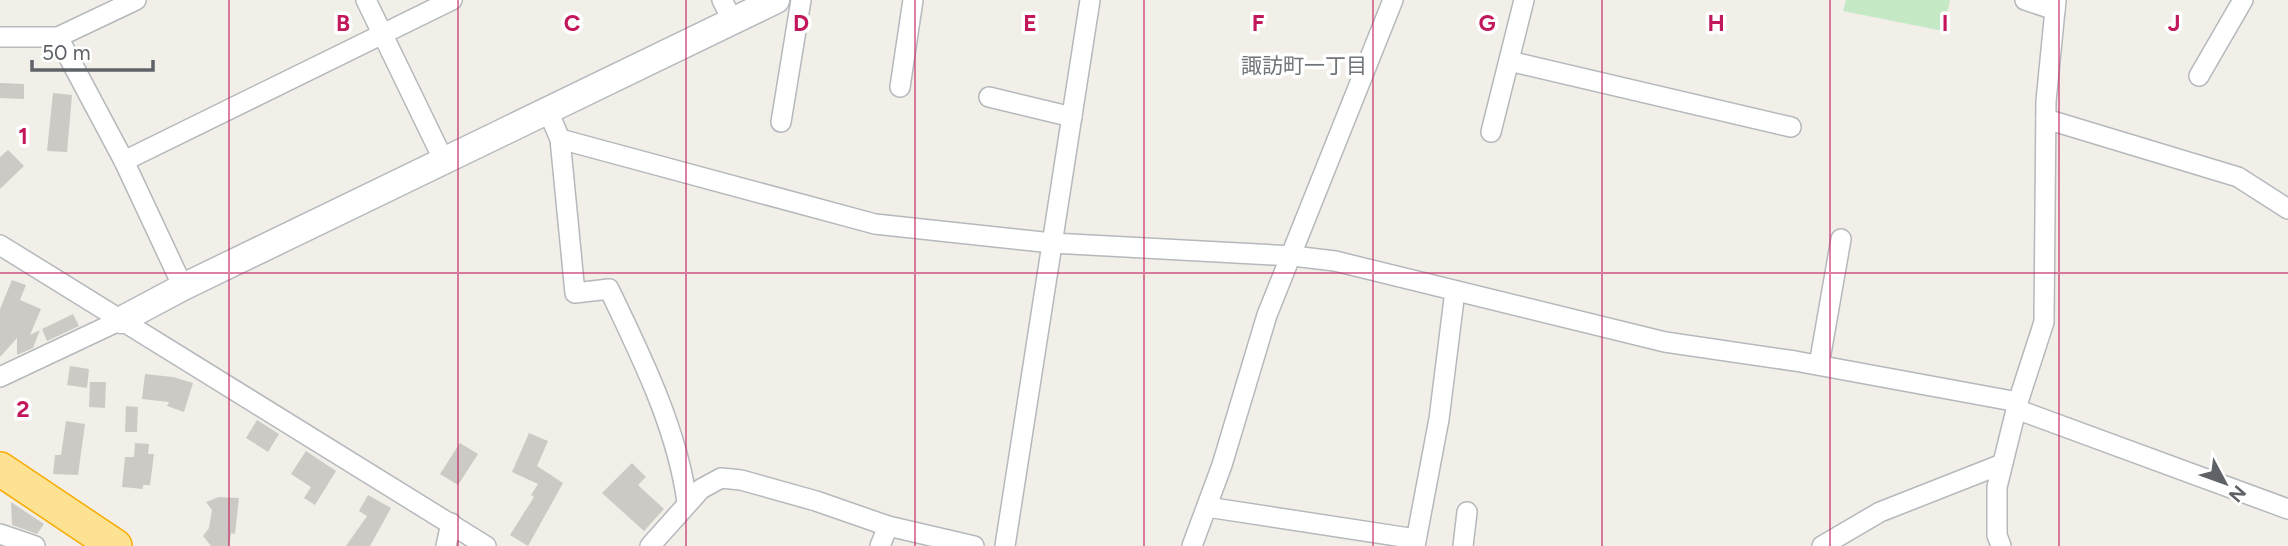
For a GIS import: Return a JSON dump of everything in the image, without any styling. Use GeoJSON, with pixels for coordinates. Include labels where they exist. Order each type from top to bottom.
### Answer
{"type":"FeatureCollection","features":[{"type":"Feature","properties":{"kind":"highway"},"geometry":{"type":"LineString","coordinates":[[4,475],[115,546]]}},
{"type":"Feature","properties":{"kind":"street"},"geometry":{"type":"LineString","coordinates":[[0,37],[58,37],[136,0]]}},
{"type":"Feature","properties":{"kind":"street"},"geometry":{"type":"LineString","coordinates":[[366,0],[444,161]]}},
{"type":"Feature","properties":{"kind":"street"},"geometry":{"type":"LineString","coordinates":[[124,161],[452,0]]}},
{"type":"Feature","properties":{"kind":"street"},"geometry":{"type":"LineString","coordinates":[[0,377],[548,111],[727,11],[776,0]]}},
{"type":"Feature","properties":{"kind":"street"},"geometry":{"type":"LineString","coordinates":[[781,122],[801,0]]}},
{"type":"Feature","properties":{"kind":"street"},"geometry":{"type":"LineString","coordinates":[[900,87],[913,0]]}},
{"type":"Feature","properties":{"kind":"street"},"geometry":{"type":"LineString","coordinates":[[1005,546],[1090,0]]}},
{"type":"Feature","properties":{"kind":"street"},"geometry":{"type":"LineString","coordinates":[[1192,546],[1207,508],[1267,315],[1293,256],[1312,196],[1356,97],[1392,0]]}},
{"type":"Feature","properties":{"kind":"street"},"geometry":{"type":"LineString","coordinates":[[1492,132],[1524,0]]}},
{"type":"Feature","properties":{"kind":"street"},"geometry":{"type":"LineString","coordinates":[[2001,546],[1997,535],[1997,487],[2017,405],[2044,322],[2046,119],[2056,5],[2025,0]]}},
{"type":"Feature","properties":{"kind":"street"},"geometry":{"type":"LineString","coordinates":[[2199,76],[2243,0]]}},
{"type":"Feature","properties":{"kind":"street"},"geometry":{"type":"LineString","coordinates":[[58,37],[124,161],[183,287]]}},
{"type":"Feature","properties":{"kind":"street"},"geometry":{"type":"LineString","coordinates":[[1509,61],[1790,127]]}},
{"type":"Feature","properties":{"kind":"street"},"geometry":{"type":"LineString","coordinates":[[989,97],[1072,117]]}},
{"type":"Feature","properties":{"kind":"street"},"geometry":{"type":"LineString","coordinates":[[548,111],[561,139],[575,293],[609,289],[664,415],[683,472],[687,502]]}},
{"type":"Feature","properties":{"kind":"street"},"geometry":{"type":"LineString","coordinates":[[2046,119],[2238,177],[2288,209]]}},
{"type":"Feature","properties":{"kind":"street"},"geometry":{"type":"LineString","coordinates":[[561,139],[875,224],[1052,243],[1293,256],[1383,271],[1665,342],[1819,365],[2017,405],[2288,509]]}},
{"type":"Feature","properties":{"kind":"street"},"geometry":{"type":"LineString","coordinates":[[1819,365],[1842,239]]}},
{"type":"Feature","properties":{"kind":"street"},"geometry":{"type":"LineString","coordinates":[[3,253],[121,320],[486,546]]}},
{"type":"Feature","properties":{"kind":"street"},"geometry":{"type":"LineString","coordinates":[[1207,508],[1416,542],[1439,419],[1455,291]]}},
{"type":"Feature","properties":{"kind":"street"},"geometry":{"type":"LineString","coordinates":[[1822,546],[1880,512],[2002,464]]}},
{"type":"Feature","properties":{"kind":"street"},"geometry":{"type":"LineString","coordinates":[[650,546],[687,502],[701,489],[721,478],[741,480],[888,526],[974,546]]}},
{"type":"Feature","properties":{"kind":"street"},"geometry":{"type":"LineString","coordinates":[[1464,546],[1467,512]]}},
{"type":"Feature","properties":{"kind":"street"},"geometry":{"type":"LineString","coordinates":[[446,546],[451,523]]}},
{"type":"Feature","properties":{"kind":"street"},"geometry":{"type":"LineString","coordinates":[[880,546],[888,526]]}},
{"type":"Feature","properties":{"kind":"street"},"geometry":{"type":"LineString","coordinates":[[0,534],[36,546]]}},
{"type":"Feature","properties":{"kind":"green space"},"geometry":{"type":"Polygon","coordinates":[[[1846,0],[1950,0],[1943,31],[1843,11],[1846,0]]]}},
{"type":"Feature","properties":{"kind":"building"},"geometry":{"type":"Polygon","coordinates":[[[0,83],[24,84],[24,99],[0,98],[0,83]]]}},
{"type":"Feature","properties":{"kind":"building"},"geometry":{"type":"Polygon","coordinates":[[[53,93],[72,95],[67,152],[47,151],[53,93]]]}},
{"type":"Feature","properties":{"kind":"building"},"geometry":{"type":"Polygon","coordinates":[[[8,150],[24,166],[0,189],[0,157],[8,150]]]}},
{"type":"Feature","properties":{"kind":"building"},"geometry":{"type":"Polygon","coordinates":[[[12,280],[26,285],[20,300],[41,309],[30,335],[40,330],[33,348],[17,355],[17,338],[0,357],[0,309],[12,280]]]}},
{"type":"Feature","properties":{"kind":"building"},"geometry":{"type":"Polygon","coordinates":[[[73,314],[79,326],[47,341],[42,329],[73,314]]]}},
{"type":"Feature","properties":{"kind":"building"},"geometry":{"type":"Polygon","coordinates":[[[70,366],[89,369],[87,388],[67,385],[70,366]]]}},
{"type":"Feature","properties":{"kind":"building"},"geometry":{"type":"Polygon","coordinates":[[[145,374],[173,377],[193,383],[184,412],[167,406],[169,402],[142,399],[145,374]]]}},
{"type":"Feature","properties":{"kind":"building"},"geometry":{"type":"Polygon","coordinates":[[[90,382],[106,382],[105,408],[89,407],[90,382]]]}},
{"type":"Feature","properties":{"kind":"building"},"geometry":{"type":"Polygon","coordinates":[[[126,406],[138,407],[137,432],[125,432],[126,406]]]}},
{"type":"Feature","properties":{"kind":"building"},"geometry":{"type":"Polygon","coordinates":[[[257,420],[279,434],[268,452],[246,438],[257,420]]]}},
{"type":"Feature","properties":{"kind":"building"},"geometry":{"type":"Polygon","coordinates":[[[66,421],[85,424],[78,475],[53,474],[55,455],[61,455],[66,421]]]}},
{"type":"Feature","properties":{"kind":"building"},"geometry":{"type":"Polygon","coordinates":[[[529,433],[548,441],[537,466],[563,483],[528,546],[510,535],[534,497],[531,495],[538,484],[512,472],[529,433]]]}},
{"type":"Feature","properties":{"kind":"building"},"geometry":{"type":"Polygon","coordinates":[[[135,443],[149,444],[148,454],[154,454],[150,485],[143,485],[143,489],[122,487],[125,457],[134,457],[135,443]]]}},
{"type":"Feature","properties":{"kind":"building"},"geometry":{"type":"Polygon","coordinates":[[[460,443],[478,454],[458,485],[440,474],[460,443]]]}},
{"type":"Feature","properties":{"kind":"building"},"geometry":{"type":"Polygon","coordinates":[[[306,451],[336,471],[315,505],[304,498],[311,487],[291,474],[306,451]]]}},
{"type":"Feature","properties":{"kind":"building"},"geometry":{"type":"Polygon","coordinates":[[[632,463],[646,477],[638,485],[664,509],[644,531],[602,493],[632,463]]]}},
{"type":"Feature","properties":{"kind":"building"},"geometry":{"type":"Polygon","coordinates":[[[368,495],[391,508],[370,546],[346,546],[367,516],[359,511],[368,495]]]}},
{"type":"Feature","properties":{"kind":"building"},"geometry":{"type":"Polygon","coordinates":[[[219,497],[239,498],[235,534],[231,533],[229,546],[211,546],[203,536],[209,528],[212,510],[206,502],[219,497]]]}},
{"type":"Feature","properties":{"kind":"building"},"geometry":{"type":"Polygon","coordinates":[[[11,502],[44,524],[37,534],[12,525],[11,502]]]}},
{"type":"Feature","properties":{"kind":"district","name":"諏訪町一丁目"},"geometry":{"type":"Point","coordinates":[1304,66]}}]}
